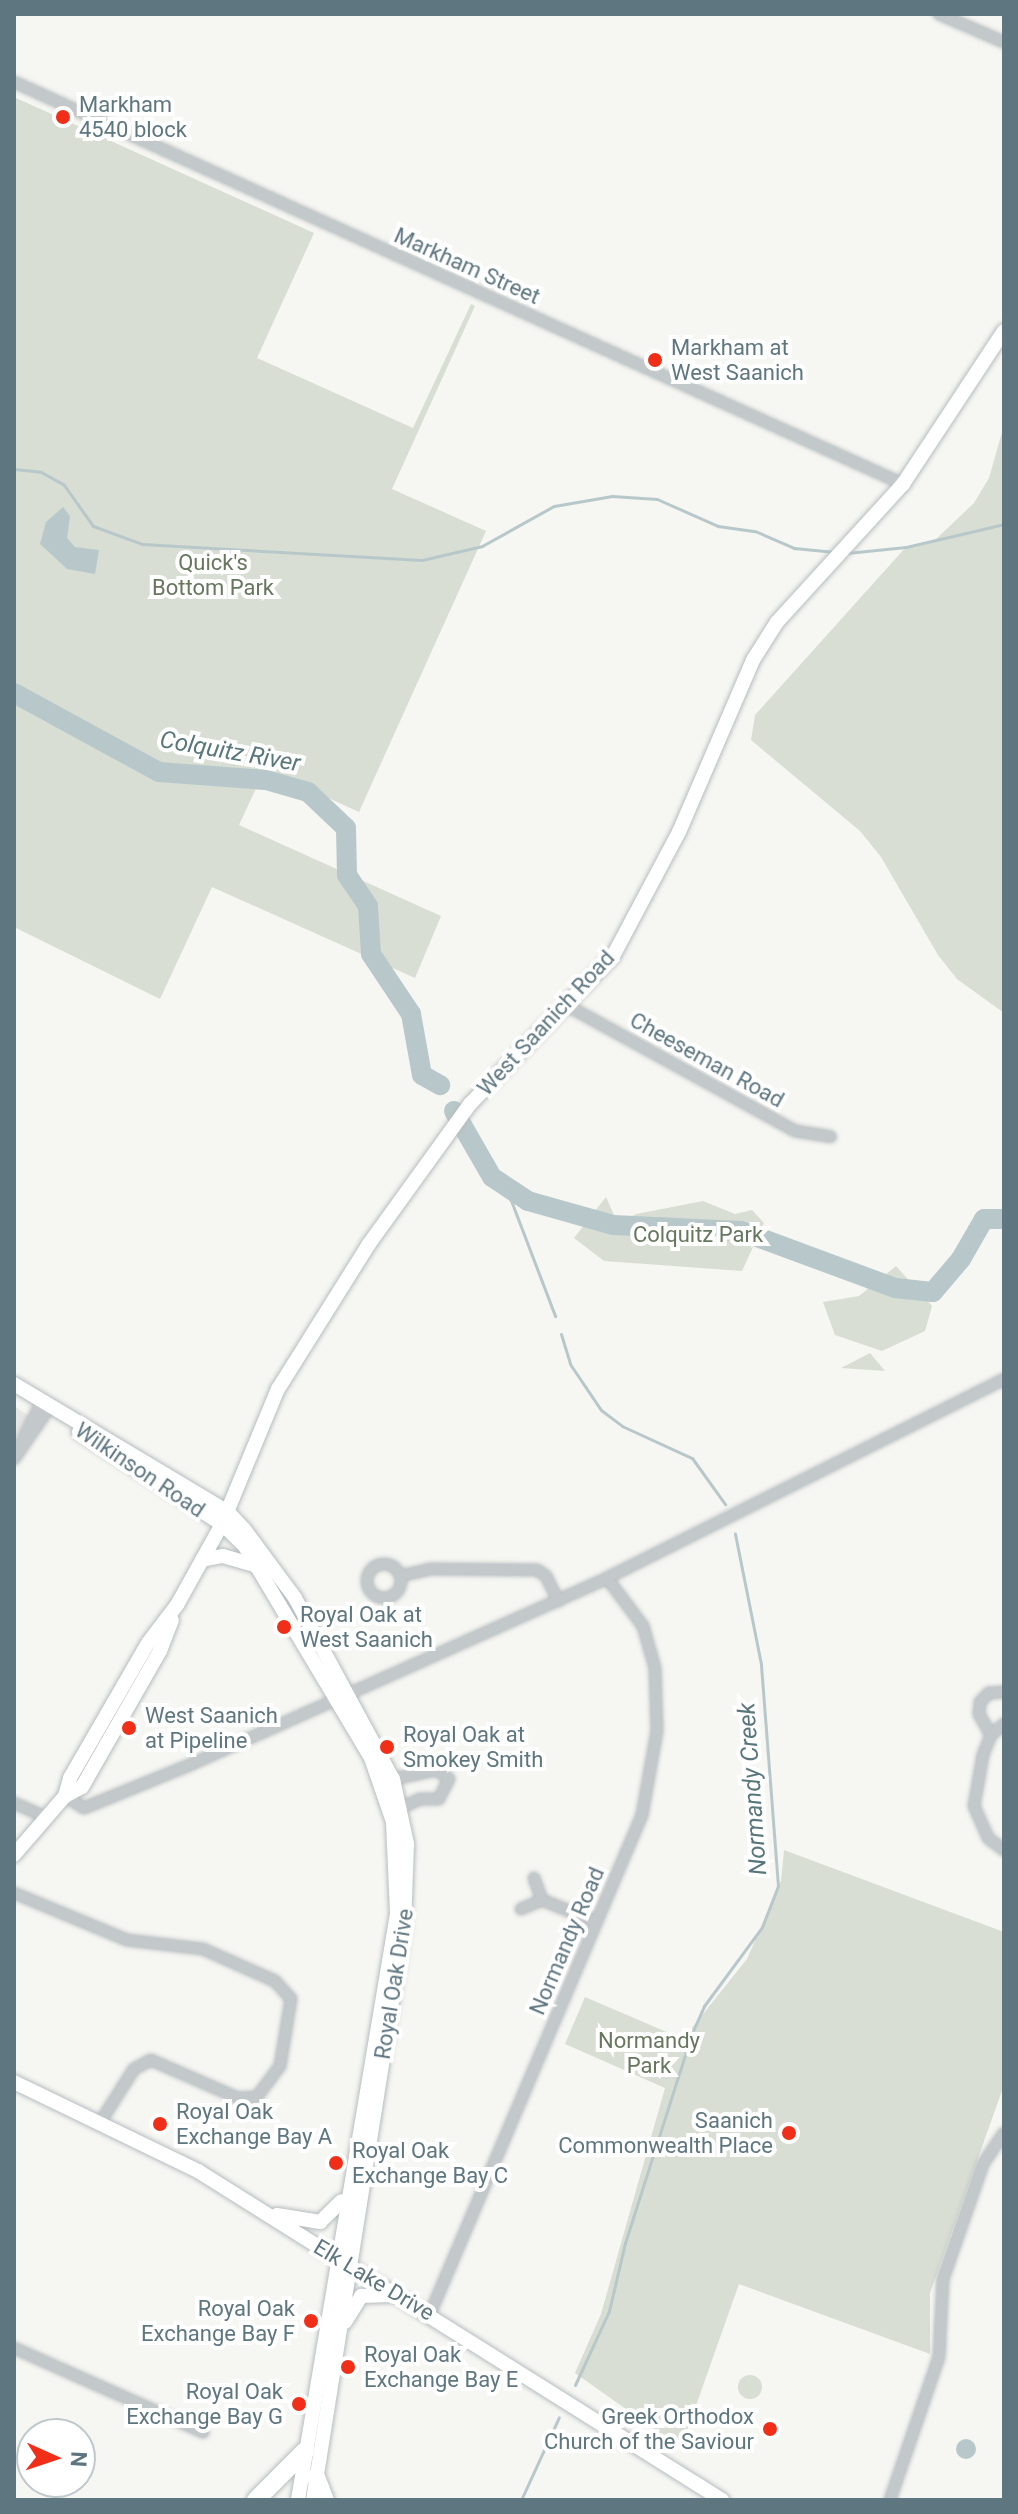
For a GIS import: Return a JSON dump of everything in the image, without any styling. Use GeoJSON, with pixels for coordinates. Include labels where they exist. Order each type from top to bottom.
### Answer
{"type":"FeatureCollection","features":[{"type":"Feature","properties":{"kind":"highway"},"geometry":{"type":"LineString","coordinates":[[256,2500],[305,2451]]}},
{"type":"Feature","properties":{"kind":"highway"},"geometry":{"type":"LineString","coordinates":[[316,2477],[325,2500]]}},
{"type":"Feature","properties":{"kind":"main road","name":"West Saanich Road"},"geometry":{"type":"LineString","coordinates":[[14,1855],[65,1796],[83,1785],[160,1651],[177,1605],[225,1518],[278,1389],[392,1209],[470,1104],[613,956],[644,904],[769,635],[903,484],[1004,331]]}},
{"type":"Feature","properties":{"kind":"main road","name":"Wilkinson Road"},"geometry":{"type":"LineString","coordinates":[[14,1384],[225,1518]]}},
{"type":"Feature","properties":{"kind":"main road","name":"Royal Oak Drive"},"geometry":{"type":"LineString","coordinates":[[225,1518],[345,1695],[384,1790],[399,1869],[397,1914],[346,2194],[337,2341],[313,2500]]}},
{"type":"Feature","properties":{"kind":"main road","name":"Royal Oak Drive"},"geometry":{"type":"LineString","coordinates":[[225,1518],[267,1555],[393,1779],[408,1857],[404,1926],[298,2500]]}},
{"type":"Feature","properties":{"kind":"main road"},"geometry":{"type":"LineString","coordinates":[[202,1560],[223,1556],[261,1568]]}},
{"type":"Feature","properties":{"kind":"main road","name":"Elk Lake Drive"},"geometry":{"type":"LineString","coordinates":[[14,2082],[101,2121],[198,2171],[722,2500]]}},
{"type":"Feature","properties":{"kind":"main road"},"geometry":{"type":"LineString","coordinates":[[253,2207],[297,2221],[320,2222],[338,2208],[346,2194]]}},
{"type":"Feature","properties":{"kind":"main road"},"geometry":{"type":"LineString","coordinates":[[337,2341],[353,2303],[361,2296],[397,2296]]}},
{"type":"Feature","properties":{"kind":"street"},"geometry":{"type":"LineString","coordinates":[[939,14],[1004,42]]}},
{"type":"Feature","properties":{"kind":"street","name":"Markham Street"},"geometry":{"type":"LineString","coordinates":[[14,82],[903,484]]}},
{"type":"Feature","properties":{"kind":"street","name":"Cheeseman Road"},"geometry":{"type":"LineString","coordinates":[[568,1006],[795,1131],[831,1137]]}},
{"type":"Feature","properties":{"kind":"street"},"geometry":{"type":"LineString","coordinates":[[65,1796],[84,1808],[558,1601],[1004,1379]]}},
{"type":"Feature","properties":{"kind":"street"},"geometry":{"type":"LineString","coordinates":[[16,1456],[21,1434],[50,1409]]}},
{"type":"Feature","properties":{"kind":"street"},"geometry":{"type":"LineString","coordinates":[[400,1576],[430,1569],[537,1570],[546,1576],[558,1601]]}},
{"type":"Feature","properties":{"kind":"street","name":"Normandy Road"},"geometry":{"type":"LineString","coordinates":[[430,2314],[642,1815],[658,1712],[647,1637],[627,1600],[607,1578]]}},
{"type":"Feature","properties":{"kind":"street"},"geometry":{"type":"LineString","coordinates":[[991,1735],[979,1714],[980,1702],[989,1693],[1004,1692]]}},
{"type":"Feature","properties":{"kind":"street"},"geometry":{"type":"LineString","coordinates":[[1004,1724],[991,1735],[976,1781],[974,1806],[988,1838],[1004,1850]]}},
{"type":"Feature","properties":{"kind":"street"},"geometry":{"type":"LineString","coordinates":[[393,1779],[437,1770],[449,1779],[446,1795],[439,1799],[420,1799],[401,1808]]}},
{"type":"Feature","properties":{"kind":"street"},"geometry":{"type":"LineString","coordinates":[[14,1803],[46,1817]]}},
{"type":"Feature","properties":{"kind":"street"},"geometry":{"type":"LineString","coordinates":[[534,1878],[542,1900]]}},
{"type":"Feature","properties":{"kind":"street"},"geometry":{"type":"LineString","coordinates":[[14,1893],[127,1940],[203,1949],[275,1981],[291,1999],[280,2066],[257,2097],[238,2098],[151,2060],[134,2069],[101,2121]]}},
{"type":"Feature","properties":{"kind":"street"},"geometry":{"type":"LineString","coordinates":[[521,1909],[542,1900],[597,1922]]}},
{"type":"Feature","properties":{"kind":"street"},"geometry":{"type":"LineString","coordinates":[[890,2500],[939,2357],[943,2279],[983,2164],[1004,2133]]}},
{"type":"Feature","properties":{"kind":"street"},"geometry":{"type":"LineString","coordinates":[[14,2348],[203,2432]]}},
{"type":"Feature","properties":{"kind":"shaded area"},"geometry":{"type":"Polygon","coordinates":[[[63,507],[70,516],[67,538],[75,547],[99,550],[95,574],[67,569],[40,544],[46,522],[63,507]]]}},
{"type":"Feature","properties":{"kind":"shaded area"},"geometry":{"type":"Polygon","coordinates":[[[14,1406],[29,1416],[14,1441],[14,1406]]]}},
{"type":"Feature","properties":{"kind":"shaded area"},"geometry":{"type":"Polygon","coordinates":[[[966,2439],[973,2442],[976,2449],[973,2456],[966,2459],[959,2456],[956,2449],[959,2442],[966,2439]]]}},
{"type":"Feature","properties":{"kind":"green space","name":"Quick's Bottom Park"},"geometry":{"type":"Polygon","coordinates":[[[14,97],[314,233],[257,358],[413,428],[471,304],[475,306],[392,489],[486,531],[359,812],[265,769],[239,825],[441,916],[415,978],[212,887],[160,999],[14,927],[14,97]]]}},
{"type":"Feature","properties":{"kind":"green space"},"geometry":{"type":"Polygon","coordinates":[[[1004,425],[1004,1013],[957,979],[938,955],[881,857],[860,831],[751,740],[755,715],[906,547],[934,541],[974,503],[989,478],[1004,425]]]}},
{"type":"Feature","properties":{"kind":"green space","name":"Colquitz Park"},"geometry":{"type":"Polygon","coordinates":[[[606,1197],[618,1224],[636,1214],[703,1201],[735,1214],[752,1210],[764,1223],[742,1271],[604,1261],[574,1238],[606,1197]]]}},
{"type":"Feature","properties":{"kind":"green space"},"geometry":{"type":"Polygon","coordinates":[[[896,1266],[932,1306],[925,1331],[882,1351],[835,1335],[823,1302],[859,1296],[896,1266]]]}},
{"type":"Feature","properties":{"kind":"green space"},"geometry":{"type":"Polygon","coordinates":[[[870,1353],[885,1371],[841,1368],[870,1353]]]}},
{"type":"Feature","properties":{"kind":"green space","name":"Normandy Park"},"geometry":{"type":"Polygon","coordinates":[[[784,1850],[1004,1932],[1004,2085],[930,2293],[930,2354],[739,2284],[681,2448],[575,2373],[601,2314],[665,2088],[565,2044],[585,1997],[683,2039],[747,1959],[781,1881],[784,1850]]]}},
{"type":"Feature","properties":{"kind":"green space"},"geometry":{"type":"Polygon","coordinates":[[[750,2375],[759,2378],[762,2387],[759,2396],[750,2399],[741,2396],[738,2387],[741,2378],[750,2375]]]}},
{"type":"Feature","properties":{"kind":"waterway"},"geometry":{"type":"LineString","coordinates":[[14,469],[41,472],[64,485],[93,526],[142,544],[422,560],[482,546],[554,506],[612,496],[657,499],[718,526],[755,531],[794,548],[835,552]]}},
{"type":"Feature","properties":{"kind":"waterway"},"geometry":{"type":"LineString","coordinates":[[847,553],[906,547],[1004,524]]}},
{"type":"Feature","properties":{"kind":"waterway","name":"Colquitz River"},"geometry":{"type":"LineString","coordinates":[[14,693],[159,772],[266,780],[308,792],[346,828],[347,875],[368,906],[371,954],[411,1014],[422,1075],[440,1085]]}},
{"type":"Feature","properties":{"kind":"waterway","name":"Colquitz River"},"geometry":{"type":"LineString","coordinates":[[454,1111],[492,1177],[528,1201],[613,1225],[741,1231],[895,1288],[933,1292],[961,1259],[984,1219],[1004,1219]]}},
{"type":"Feature","properties":{"kind":"waterway","name":"Normandy Creek"},"geometry":{"type":"LineString","coordinates":[[507,1190],[555,1316]]}},
{"type":"Feature","properties":{"kind":"waterway","name":"Normandy Creek"},"geometry":{"type":"LineString","coordinates":[[561,1334],[570,1364],[601,1410],[622,1426],[692,1458],[725,1504]]}},
{"type":"Feature","properties":{"kind":"waterway","name":"Normandy Creek"},"geometry":{"type":"LineString","coordinates":[[575,2385],[609,2311],[625,2243],[692,2033],[704,2006],[762,1927],[778,1886],[761,1664],[735,1534]]}},
{"type":"Feature","properties":{"kind":"waterway","name":"Normandy Creek"},"geometry":{"type":"LineString","coordinates":[[521,2500],[559,2417]]}},
{"type":"Feature","properties":{"kind":"place","name":"Markham 4540 block"},"geometry":{"type":"Point","coordinates":[63,117]}},
{"type":"Feature","properties":{"kind":"place","name":"Markham at West Saanich"},"geometry":{"type":"Point","coordinates":[655,360]}},
{"type":"Feature","properties":{"kind":"place","name":"Royal Oak at West Saanich"},"geometry":{"type":"Point","coordinates":[284,1627]}},
{"type":"Feature","properties":{"kind":"place","name":"West Saanich at Pipeline"},"geometry":{"type":"Point","coordinates":[129,1728]}},
{"type":"Feature","properties":{"kind":"place","name":"Royal Oak at Smokey Smith"},"geometry":{"type":"Point","coordinates":[387,1747]}},
{"type":"Feature","properties":{"kind":"place","name":"Royal Oak Exchange Bay A"},"geometry":{"type":"Point","coordinates":[160,2124]}},
{"type":"Feature","properties":{"kind":"place","name":"Saanich Commonwealth Place"},"geometry":{"type":"Point","coordinates":[789,2133]}},
{"type":"Feature","properties":{"kind":"place","name":"Royal Oak Exchange Bay C"},"geometry":{"type":"Point","coordinates":[336,2163]}},
{"type":"Feature","properties":{"kind":"place","name":"Royal Oak Exchange Bay F"},"geometry":{"type":"Point","coordinates":[311,2321]}},
{"type":"Feature","properties":{"kind":"place","name":"Royal Oak Exchange Bay E"},"geometry":{"type":"Point","coordinates":[348,2367]}},
{"type":"Feature","properties":{"kind":"place","name":"Royal Oak Exchange Bay G"},"geometry":{"type":"Point","coordinates":[299,2404]}},
{"type":"Feature","properties":{"kind":"place","name":"Greek Orthodox Church of the Saviour"},"geometry":{"type":"Point","coordinates":[770,2429]}}]}
